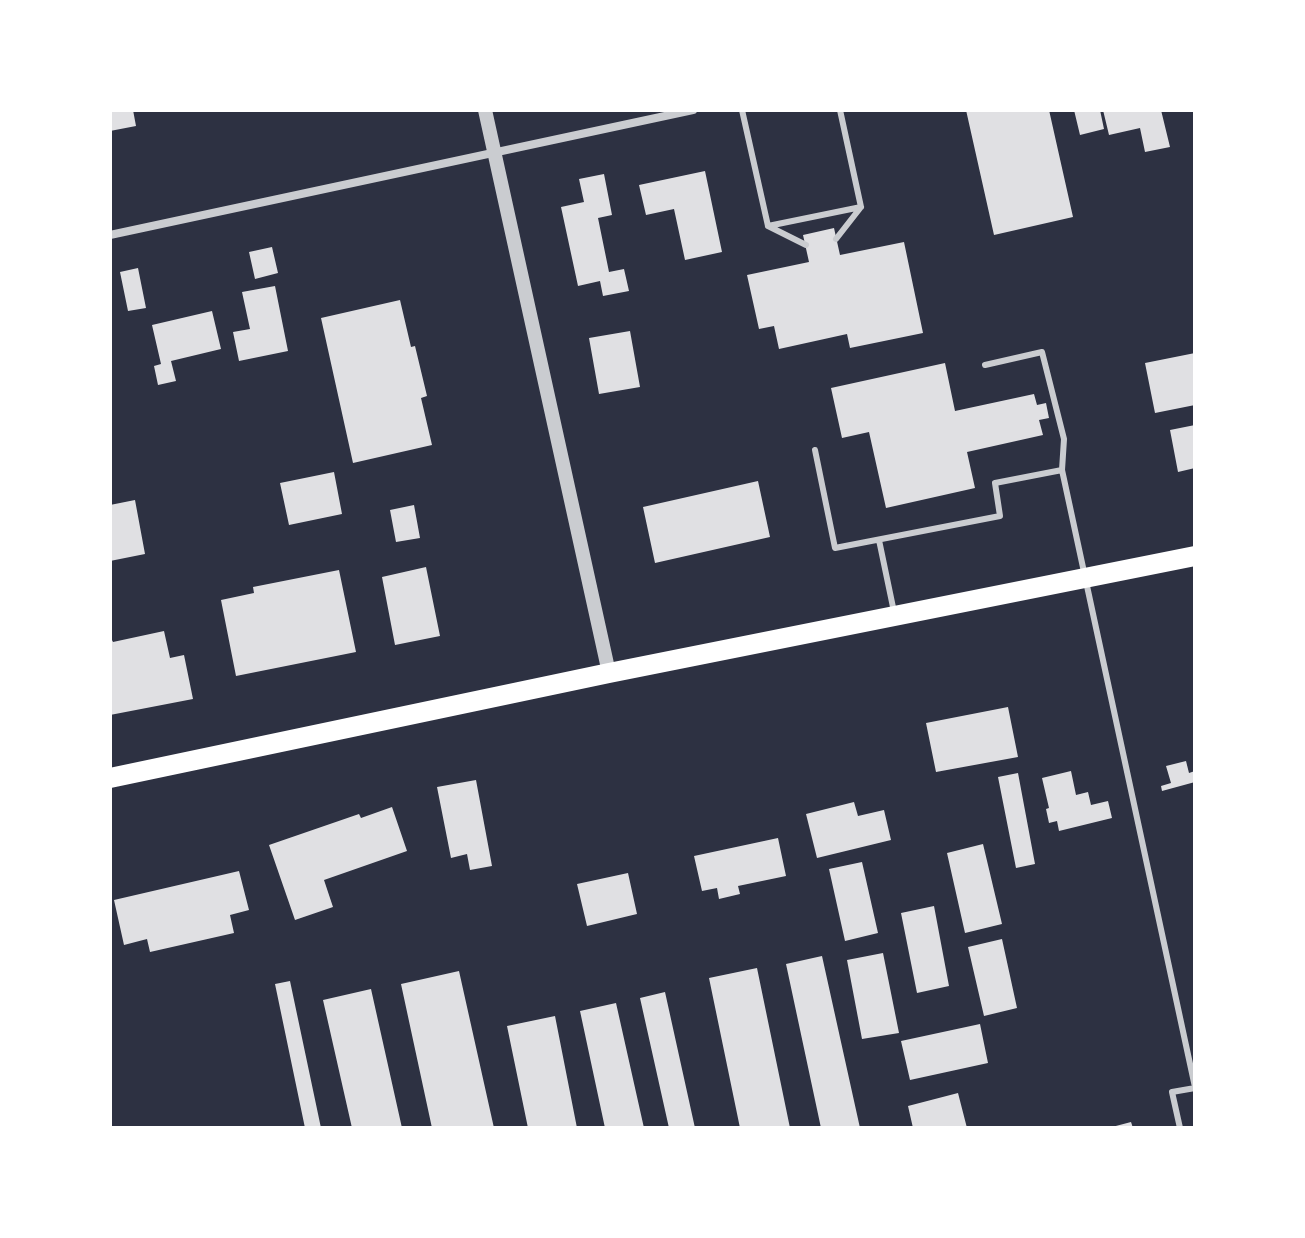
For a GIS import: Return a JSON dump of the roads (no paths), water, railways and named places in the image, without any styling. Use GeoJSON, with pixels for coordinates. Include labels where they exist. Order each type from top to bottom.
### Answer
{"type":"FeatureCollection","features":[{"type":"Feature","properties":{"kind":"main road"},"geometry":{"type":"LineString","coordinates":[[110,778],[609,673],[1195,556]]}},
{"type":"Feature","properties":{"kind":"street"},"geometry":{"type":"LineString","coordinates":[[485,110],[609,673]]}},
{"type":"Feature","properties":{"kind":"street"},"geometry":{"type":"LineString","coordinates":[[110,235],[693,110]]}},
{"type":"Feature","properties":{"kind":"lane"},"geometry":{"type":"LineString","coordinates":[[742,110],[768,226]]}},
{"type":"Feature","properties":{"kind":"lane"},"geometry":{"type":"LineString","coordinates":[[840,110],[861,207]]}},
{"type":"Feature","properties":{"kind":"lane"},"geometry":{"type":"LineString","coordinates":[[768,226],[861,207]]}},
{"type":"Feature","properties":{"kind":"lane"},"geometry":{"type":"LineString","coordinates":[[836,239],[861,207]]}},
{"type":"Feature","properties":{"kind":"lane"},"geometry":{"type":"LineString","coordinates":[[768,226],[806,245]]}},
{"type":"Feature","properties":{"kind":"lane"},"geometry":{"type":"LineString","coordinates":[[985,365],[1042,352],[1064,439],[1062,470],[1084,578],[1195,1087],[1172,1092],[1180,1128]]}},
{"type":"Feature","properties":{"kind":"lane"},"geometry":{"type":"LineString","coordinates":[[815,450],[835,548],[1000,516],[995,483],[1062,470]]}},
{"type":"Feature","properties":{"kind":"lane"},"geometry":{"type":"LineString","coordinates":[[879,540],[895,616]]}}]}
